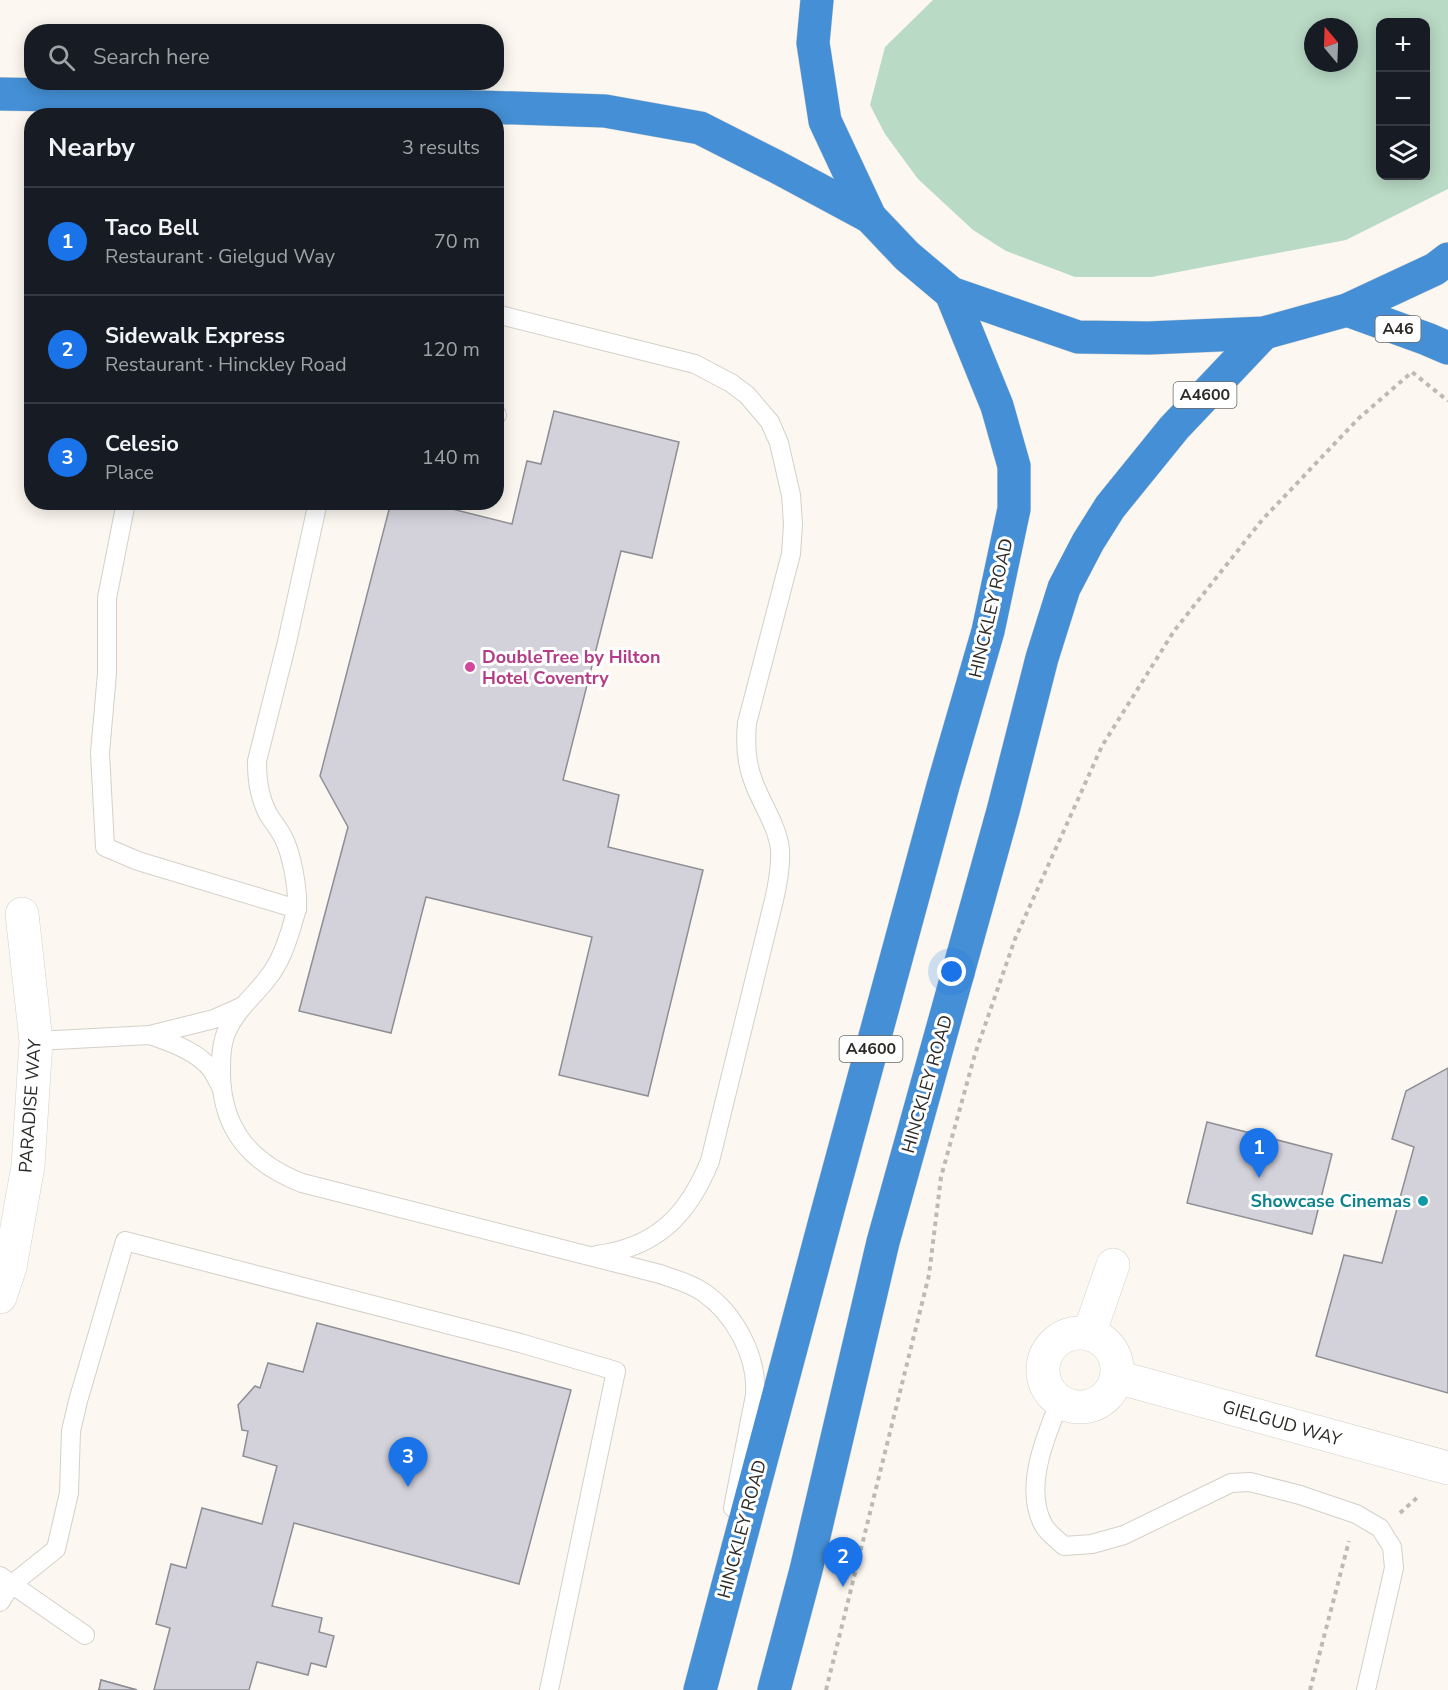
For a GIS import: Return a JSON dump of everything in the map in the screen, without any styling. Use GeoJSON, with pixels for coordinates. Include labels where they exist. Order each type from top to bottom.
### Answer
{"type":"FeatureCollection","features":[{"type":"Feature","properties":{"kind":"highway"},"geometry":{"type":"LineString","coordinates":[[817,0],[813,43],[825,121],[870,217]]}},
{"type":"Feature","properties":{"kind":"highway"},"geometry":{"type":"LineString","coordinates":[[0,94],[176,97],[605,111],[700,128],[870,217],[907,256],[951,293],[1078,338],[1149,338],[1264,333],[1347,310],[1435,269],[1448,259]]}},
{"type":"Feature","properties":{"kind":"highway","name":"HINCKLEY ROAD"},"geometry":{"type":"LineString","coordinates":[[699,1690],[881,1012],[988,631],[1014,509],[1014,466],[997,406],[951,293]]}},
{"type":"Feature","properties":{"kind":"highway","name":"A46"},"geometry":{"type":"LineString","coordinates":[[1347,310],[1448,348]]}},
{"type":"Feature","properties":{"kind":"highway","name":"HINCKLEY ROAD"},"geometry":{"type":"LineString","coordinates":[[774,1690],[806,1570],[883,1242],[1003,811],[1042,658],[1064,588],[1088,542],[1110,507],[1174,428],[1264,333]]}},
{"type":"Feature","properties":{"kind":"street","name":"PARADISE WAY"},"geometry":{"type":"LineString","coordinates":[[0,1296],[10,1267],[28,1166],[36,1041],[11,913]]}},
{"type":"Feature","properties":{"kind":"street"},"geometry":{"type":"LineString","coordinates":[[1089,1334],[1113,1265]]}},
{"type":"Feature","properties":{"kind":"street"},"geometry":{"type":"LineString","coordinates":[[1077,1333],[1089,1334],[1104,1341],[1109,1347],[1116,1361],[1117,1377],[1109,1393],[1092,1406],[1078,1408],[1064,1405],[1053,1397],[1042,1375],[1047,1352],[1064,1336],[1077,1333]]}},
{"type":"Feature","properties":{"kind":"street","name":"GIELGUD WAY"},"geometry":{"type":"LineString","coordinates":[[1117,1377],[1448,1468]]}},
{"type":"Feature","properties":{"kind":"lane"},"geometry":{"type":"LineString","coordinates":[[504,316],[695,364],[731,383],[747,395],[770,422],[779,443],[790,495],[793,524],[791,554],[747,723],[746,741],[747,759],[754,784],[774,826],[780,848],[779,873],[710,1161],[701,1183],[677,1219],[660,1232],[634,1246],[613,1253],[590,1256]]}},
{"type":"Feature","properties":{"kind":"lane"},"geometry":{"type":"LineString","coordinates":[[124,510],[107,598],[107,673],[100,753],[105,847],[138,861],[297,909]]}},
{"type":"Feature","properties":{"kind":"lane"},"geometry":{"type":"LineString","coordinates":[[221,1088],[221,1055],[226,1033],[241,1007],[267,979],[285,951],[297,909],[294,870],[283,838],[261,798],[257,781],[257,761],[287,642],[316,510]]}},
{"type":"Feature","properties":{"kind":"lane"},"geometry":{"type":"LineString","coordinates":[[36,1041],[150,1035],[213,1019],[241,1007]]}},
{"type":"Feature","properties":{"kind":"lane"},"geometry":{"type":"LineString","coordinates":[[150,1035],[178,1045],[212,1070],[221,1088],[229,1118],[242,1142],[260,1161],[281,1175],[302,1183],[660,1274],[701,1291],[719,1305],[734,1324],[746,1346],[753,1370],[755,1394],[699,1690]]}},
{"type":"Feature","properties":{"kind":"lane"},"geometry":{"type":"LineString","coordinates":[[0,1602],[6,1580],[56,1549],[69,1493],[72,1431],[78,1401],[125,1241],[520,1342],[616,1371],[549,1690]]}},
{"type":"Feature","properties":{"kind":"lane"},"geometry":{"type":"LineString","coordinates":[[1060,1401],[1048,1429],[1034,1484],[1037,1509],[1045,1528],[1064,1545],[1092,1544],[1124,1534],[1187,1506],[1231,1483],[1250,1482],[1300,1495],[1356,1514],[1380,1528],[1392,1547],[1394,1568],[1366,1690]]}},
{"type":"Feature","properties":{"kind":"lane"},"geometry":{"type":"LineString","coordinates":[[6,1580],[85,1635]]}},
{"type":"Feature","properties":{"kind":"path"},"geometry":{"type":"LineString","coordinates":[[826,1690],[929,1275],[941,1177],[975,1054],[1015,939],[1102,746],[1180,622],[1262,520],[1358,419],[1412,372],[1448,401]]}},
{"type":"Feature","properties":{"kind":"path"},"geometry":{"type":"LineString","coordinates":[[1382,1530],[1423,1492]]}},
{"type":"Feature","properties":{"kind":"path"},"geometry":{"type":"LineString","coordinates":[[1310,1690],[1356,1514]]}},
{"type":"Feature","properties":{"kind":"green space"},"geometry":{"type":"Polygon","coordinates":[[[933,0],[1448,0],[1448,189],[1346,240],[1152,277],[1075,277],[1006,251],[973,230],[918,179],[885,134],[870,105],[885,47],[933,0]]]}},
{"type":"Feature","properties":{"kind":"building","name":"DoubleTree by Hilton Hotel Coventry"},"geometry":{"type":"Polygon","coordinates":[[[554,411],[679,442],[652,558],[621,551],[563,780],[619,795],[608,847],[703,870],[648,1096],[559,1075],[592,937],[426,897],[391,1033],[299,1011],[348,827],[320,776],[389,510],[456,510],[512,524],[527,461],[541,464],[554,411]]]}},
{"type":"Feature","properties":{"kind":"building","name":"Showcase Cinemas"},"geometry":{"type":"Polygon","coordinates":[[[1448,1068],[1448,1393],[1316,1356],[1344,1255],[1382,1263],[1414,1147],[1392,1139],[1406,1091],[1448,1068]]]}},
{"type":"Feature","properties":{"kind":"building"},"geometry":{"type":"Polygon","coordinates":[[[1207,1122],[1332,1154],[1312,1234],[1187,1203],[1207,1122]]]}},
{"type":"Feature","properties":{"kind":"building"},"geometry":{"type":"Polygon","coordinates":[[[317,1323],[571,1390],[519,1584],[294,1523],[272,1606],[322,1618],[319,1632],[334,1636],[326,1667],[311,1663],[308,1675],[257,1662],[249,1690],[154,1690],[170,1628],[156,1624],[171,1564],[186,1568],[202,1508],[262,1524],[277,1466],[243,1456],[248,1431],[242,1430],[238,1405],[255,1386],[260,1388],[268,1363],[303,1372],[317,1323]]]}},
{"type":"Feature","properties":{"kind":"building"},"geometry":{"type":"Polygon","coordinates":[[[101,1680],[137,1690],[99,1690],[101,1680]]]}},
{"type":"Feature","properties":{"kind":"building"},"geometry":{"type":"Polygon","coordinates":[[[101,1680],[137,1690],[99,1690],[101,1680]]]}},
{"type":"Feature","properties":{"kind":"place","name":"DoubleTree by Hilton Hotel Coventry"},"geometry":{"type":"Point","coordinates":[470,667]}},
{"type":"Feature","properties":{"kind":"place","name":"Taco Bell"},"geometry":{"type":"Point","coordinates":[1259,1178]}},
{"type":"Feature","properties":{"kind":"place","name":"Showcase Cinemas"},"geometry":{"type":"Point","coordinates":[1423,1201]}},
{"type":"Feature","properties":{"kind":"place","name":"Celesio"},"geometry":{"type":"Point","coordinates":[408,1487]}},
{"type":"Feature","properties":{"kind":"place","name":"Sidewalk Express"},"geometry":{"type":"Point","coordinates":[843,1587]}}]}
